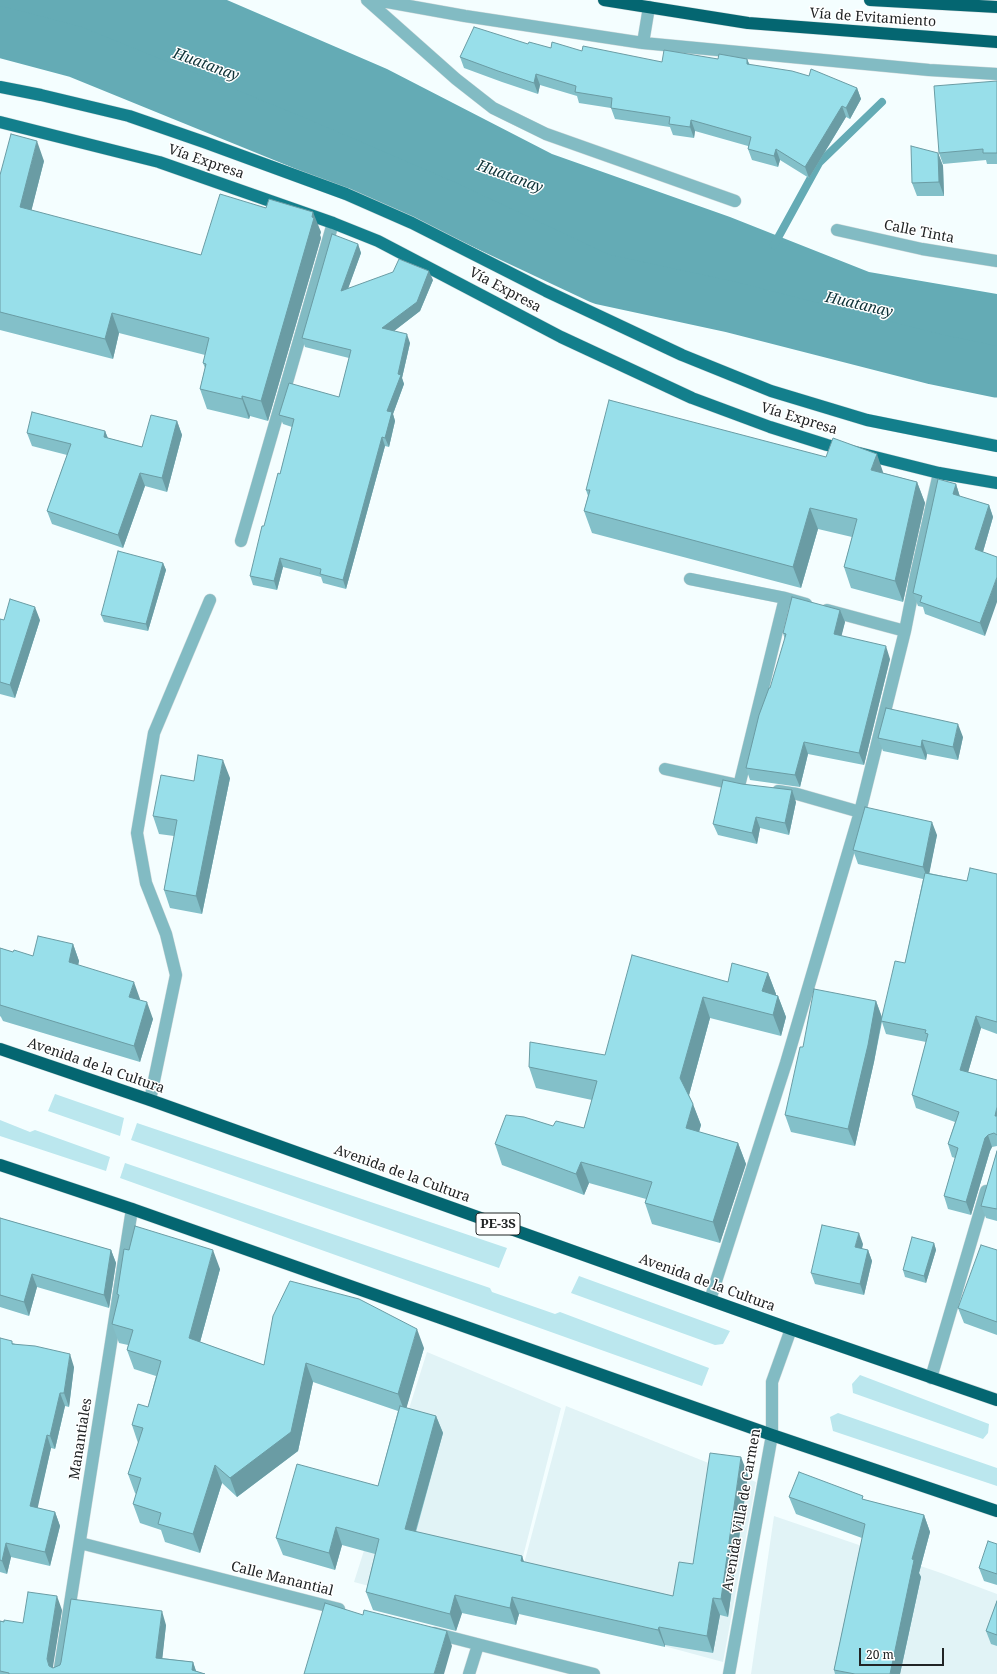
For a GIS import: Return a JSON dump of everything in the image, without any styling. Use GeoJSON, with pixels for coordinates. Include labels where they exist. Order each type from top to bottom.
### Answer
{"type":"FeatureCollection","features":[{"type":"Feature","properties":{"kind":"highway","name":"Vía de Evitamiento"},"geometry":{"type":"LineString","coordinates":[[604,0],[748,23],[997,42]]}},
{"type":"Feature","properties":{"kind":"highway","name":"Vía de Evitamiento"},"geometry":{"type":"LineString","coordinates":[[870,0],[997,7]]}},
{"type":"Feature","properties":{"kind":"highway","name":"Avenida de la Cultura"},"geometry":{"type":"LineString","coordinates":[[0,1049],[150,1100],[791,1329],[997,1400]]}},
{"type":"Feature","properties":{"kind":"highway"},"geometry":{"type":"LineString","coordinates":[[0,1165],[132,1208],[772,1435],[997,1511]]}},
{"type":"Feature","properties":{"kind":"main road","name":"Vía Expresa"},"geometry":{"type":"LineString","coordinates":[[0,87],[129,116],[346,194],[412,223],[546,292],[682,355],[771,391],[867,420],[962,441],[997,446]]}},
{"type":"Feature","properties":{"kind":"main road","name":"Vía Expresa"},"geometry":{"type":"LineString","coordinates":[[0,122],[159,162],[333,223],[378,241],[561,337],[692,398],[770,427],[813,440],[939,473],[997,483]]}},
{"type":"Feature","properties":{"kind":"street"},"geometry":{"type":"LineString","coordinates":[[367,0],[456,79],[493,108],[546,134],[735,200]]}},
{"type":"Feature","properties":{"kind":"street"},"geometry":{"type":"LineString","coordinates":[[376,0],[465,16],[643,43],[929,70],[997,74]]}},
{"type":"Feature","properties":{"kind":"street"},"geometry":{"type":"LineString","coordinates":[[643,43],[649,7]]}},
{"type":"Feature","properties":{"kind":"street"},"geometry":{"type":"LineString","coordinates":[[241,541],[333,223]]}},
{"type":"Feature","properties":{"kind":"street","name":"Calle Tinta"},"geometry":{"type":"LineString","coordinates":[[837,230],[922,249],[997,261]]}},
{"type":"Feature","properties":{"kind":"street"},"geometry":{"type":"LineString","coordinates":[[710,1300],[786,1063],[860,812],[905,632],[939,473]]}},
{"type":"Feature","properties":{"kind":"street"},"geometry":{"type":"LineString","coordinates":[[690,579],[784,598],[905,632]]}},
{"type":"Feature","properties":{"kind":"street"},"geometry":{"type":"LineString","coordinates":[[739,786],[784,598]]}},
{"type":"Feature","properties":{"kind":"street"},"geometry":{"type":"LineString","coordinates":[[150,1100],[176,975],[166,934],[146,883],[137,834],[154,733],[210,600]]}},
{"type":"Feature","properties":{"kind":"street"},"geometry":{"type":"LineString","coordinates":[[665,769],[754,788]]}},
{"type":"Feature","properties":{"kind":"street"},"geometry":{"type":"LineString","coordinates":[[768,790],[797,794],[860,812]]}},
{"type":"Feature","properties":{"kind":"street"},"geometry":{"type":"LineString","coordinates":[[931,1378],[988,1183]]}},
{"type":"Feature","properties":{"kind":"street","name":"Manantiales"},"geometry":{"type":"LineString","coordinates":[[59,1674],[132,1208]]}},
{"type":"Feature","properties":{"kind":"street","name":"Avenida Villa de Carmen"},"geometry":{"type":"LineString","coordinates":[[729,1674],[772,1435],[772,1382],[791,1329]]}},
{"type":"Feature","properties":{"kind":"street","name":"Calle Manantial"},"geometry":{"type":"LineString","coordinates":[[80,1543],[348,1612]]}},
{"type":"Feature","properties":{"kind":"street"},"geometry":{"type":"LineString","coordinates":[[424,1631],[594,1674]]}},
{"type":"Feature","properties":{"kind":"street"},"geometry":{"type":"LineString","coordinates":[[469,1674],[478,1645]]}},
{"type":"Feature","properties":{"kind":"shaded area"},"geometry":{"type":"Polygon","coordinates":[[[55,1094],[124,1118],[120,1136],[48,1111],[55,1094]]]}},
{"type":"Feature","properties":{"kind":"shaded area"},"geometry":{"type":"Polygon","coordinates":[[[0,1120],[30,1132],[35,1130],[110,1157],[106,1171],[0,1136],[0,1120]]]}},
{"type":"Feature","properties":{"kind":"shaded area"},"geometry":{"type":"Polygon","coordinates":[[[137,1123],[507,1248],[499,1268],[131,1140],[137,1123]]]}},
{"type":"Feature","properties":{"kind":"shaded area"},"geometry":{"type":"Polygon","coordinates":[[[125,1163],[490,1288],[492,1292],[555,1314],[560,1312],[709,1368],[702,1386],[120,1178],[125,1163]]]}},
{"type":"Feature","properties":{"kind":"shaded area"},"geometry":{"type":"Polygon","coordinates":[[[579,1276],[730,1331],[723,1344],[715,1345],[571,1293],[579,1276]]]}},
{"type":"Feature","properties":{"kind":"shaded area"},"geometry":{"type":"Polygon","coordinates":[[[427,1352],[561,1408],[506,1623],[354,1582],[427,1352]]]}},
{"type":"Feature","properties":{"kind":"shaded area"},"geometry":{"type":"Polygon","coordinates":[[[860,1375],[989,1424],[988,1433],[983,1439],[853,1393],[852,1384],[860,1375]]]}},
{"type":"Feature","properties":{"kind":"shaded area"},"geometry":{"type":"Polygon","coordinates":[[[566,1406],[756,1482],[723,1662],[513,1605],[566,1406]]]}},
{"type":"Feature","properties":{"kind":"shaded area"},"geometry":{"type":"Polygon","coordinates":[[[838,1413],[997,1468],[997,1486],[833,1431],[830,1417],[838,1413]]]}},
{"type":"Feature","properties":{"kind":"shaded area"},"geometry":{"type":"Polygon","coordinates":[[[774,1516],[941,1573],[997,1594],[997,1674],[751,1674],[774,1516]]]}},
{"type":"Feature","properties":{"kind":"water","name":"Huatanay"},"geometry":{"type":"Polygon","coordinates":[[[0,0],[227,0],[387,69],[552,154],[730,217],[869,272],[997,294],[997,372],[934,359],[731,307],[601,279],[450,208],[297,142],[76,52],[0,32],[0,0]]]}},
{"type":"Feature","properties":{"kind":"building"},"geometry":{"type":"Polygon","coordinates":[[[474,27],[528,44],[529,42],[551,48],[552,42],[582,51],[583,46],[662,62],[664,50],[718,59],[719,54],[747,59],[747,64],[792,71],[809,76],[811,69],[857,88],[846,108],[842,106],[805,167],[776,149],[774,156],[748,149],[751,137],[691,120],[690,127],[669,124],[670,117],[611,108],[612,98],[575,92],[576,86],[536,74],[534,83],[460,57],[474,27]]]}},
{"type":"Feature","properties":{"kind":"building"},"geometry":{"type":"Polygon","coordinates":[[[997,81],[997,153],[983,153],[983,149],[939,153],[934,86],[997,81]]]}},
{"type":"Feature","properties":{"kind":"building"},"geometry":{"type":"Polygon","coordinates":[[[11,134],[37,141],[20,207],[201,255],[220,194],[266,208],[269,199],[313,212],[312,217],[314,218],[261,401],[242,396],[242,399],[200,389],[206,364],[203,363],[209,338],[112,313],[105,339],[0,312],[0,175],[11,134]]]}},
{"type":"Feature","properties":{"kind":"building"},"geometry":{"type":"Polygon","coordinates":[[[911,146],[938,153],[939,182],[912,183],[911,146]]]}},
{"type":"Feature","properties":{"kind":"building"},"geometry":{"type":"Polygon","coordinates":[[[332,234],[358,244],[341,291],[393,272],[399,259],[429,271],[417,302],[382,328],[407,334],[398,374],[401,375],[387,411],[392,412],[385,438],[382,437],[343,580],[320,574],[321,569],[280,558],[274,581],[250,576],[262,526],[264,526],[278,473],[280,474],[294,419],[279,415],[289,383],[339,397],[351,350],[302,338],[332,234]]]}},
{"type":"Feature","properties":{"kind":"building"},"geometry":{"type":"Polygon","coordinates":[[[609,400],[826,457],[833,438],[877,454],[871,470],[917,482],[895,581],[844,567],[857,519],[810,508],[793,567],[584,511],[590,490],[586,490],[609,400]]]}},
{"type":"Feature","properties":{"kind":"building"},"geometry":{"type":"Polygon","coordinates":[[[32,412],[105,431],[104,437],[142,447],[151,415],[177,421],[162,478],[140,473],[118,535],[47,511],[71,444],[27,433],[32,412]]]}},
{"type":"Feature","properties":{"kind":"building"},"geometry":{"type":"Polygon","coordinates":[[[938,479],[956,484],[953,494],[989,505],[975,549],[997,557],[997,577],[980,623],[920,602],[922,596],[913,593],[938,479]]]}},
{"type":"Feature","properties":{"kind":"building"},"geometry":{"type":"Polygon","coordinates":[[[118,551],[163,563],[146,624],[101,615],[118,551]]]}},
{"type":"Feature","properties":{"kind":"building"},"geometry":{"type":"Polygon","coordinates":[[[792,597],[840,610],[834,634],[886,646],[859,753],[804,742],[795,775],[746,768],[759,715],[770,688],[786,634],[783,633],[792,597]]]}},
{"type":"Feature","properties":{"kind":"building"},"geometry":{"type":"Polygon","coordinates":[[[10,599],[35,607],[10,685],[0,682],[0,619],[4,620],[10,599]]]}},
{"type":"Feature","properties":{"kind":"building"},"geometry":{"type":"Polygon","coordinates":[[[886,708],[958,724],[953,747],[922,740],[921,747],[878,738],[886,708]]]}},
{"type":"Feature","properties":{"kind":"building"},"geometry":{"type":"Polygon","coordinates":[[[198,755],[223,760],[196,896],[164,890],[177,820],[153,816],[161,775],[194,781],[198,755]]]}},
{"type":"Feature","properties":{"kind":"building"},"geometry":{"type":"Polygon","coordinates":[[[723,780],[742,784],[792,790],[785,823],[756,817],[752,833],[713,824],[723,780]]]}},
{"type":"Feature","properties":{"kind":"building"},"geometry":{"type":"Polygon","coordinates":[[[865,807],[932,822],[923,867],[853,850],[865,807]]]}},
{"type":"Feature","properties":{"kind":"building"},"geometry":{"type":"Polygon","coordinates":[[[970,868],[997,874],[997,1022],[976,1016],[960,1070],[997,1080],[997,1107],[995,1116],[997,1116],[997,1135],[994,1133],[985,1138],[966,1202],[944,1196],[958,1148],[948,1144],[959,1112],[912,1095],[928,1034],[925,1033],[926,1030],[881,1021],[895,961],[905,963],[925,873],[967,881],[970,868]]]}},
{"type":"Feature","properties":{"kind":"building"},"geometry":{"type":"Polygon","coordinates":[[[38,936],[73,944],[69,962],[134,982],[129,997],[147,1002],[134,1046],[0,1005],[0,948],[13,952],[14,950],[33,956],[38,936]]]}},
{"type":"Feature","properties":{"kind":"building"},"geometry":{"type":"Polygon","coordinates":[[[632,955],[728,982],[732,963],[768,973],[762,991],[778,996],[773,1015],[703,997],[680,1078],[693,1104],[686,1128],[738,1143],[713,1222],[645,1203],[652,1182],[581,1162],[576,1174],[495,1144],[506,1115],[524,1117],[553,1126],[556,1121],[584,1128],[597,1081],[529,1067],[530,1042],[605,1055],[632,955]]]}},
{"type":"Feature","properties":{"kind":"building"},"geometry":{"type":"Polygon","coordinates":[[[814,989],[876,1001],[868,1045],[848,1129],[785,1115],[800,1047],[803,1047],[814,989]]]}},
{"type":"Feature","properties":{"kind":"building"},"geometry":{"type":"Polygon","coordinates":[[[997,1151],[997,1209],[981,1206],[997,1151]]]}},
{"type":"Feature","properties":{"kind":"building"},"geometry":{"type":"Polygon","coordinates":[[[0,1218],[111,1250],[104,1295],[32,1274],[24,1302],[0,1295],[0,1218]]]}},
{"type":"Feature","properties":{"kind":"building"},"geometry":{"type":"Polygon","coordinates":[[[822,1225],[859,1233],[855,1247],[868,1250],[860,1284],[811,1273],[822,1225]]]}},
{"type":"Feature","properties":{"kind":"building"},"geometry":{"type":"Polygon","coordinates":[[[135,1226],[213,1250],[189,1338],[264,1365],[273,1316],[290,1281],[359,1299],[417,1329],[398,1394],[306,1363],[291,1432],[230,1478],[215,1465],[193,1534],[158,1524],[161,1513],[133,1504],[141,1478],[128,1474],[143,1428],[132,1425],[138,1404],[148,1407],[161,1361],[127,1350],[133,1330],[112,1324],[119,1295],[117,1294],[124,1249],[129,1250],[135,1226]]]}},
{"type":"Feature","properties":{"kind":"building"},"geometry":{"type":"Polygon","coordinates":[[[912,1237],[934,1243],[924,1276],[903,1270],[912,1237]]]}},
{"type":"Feature","properties":{"kind":"building"},"geometry":{"type":"Polygon","coordinates":[[[981,1245],[997,1250],[997,1322],[958,1308],[981,1245]]]}},
{"type":"Feature","properties":{"kind":"building"},"geometry":{"type":"Polygon","coordinates":[[[0,1338],[12,1341],[12,1344],[35,1346],[70,1354],[64,1393],[60,1393],[50,1436],[47,1435],[30,1506],[55,1512],[45,1552],[6,1543],[2,1561],[0,1560],[0,1338]]]}},
{"type":"Feature","properties":{"kind":"building"},"geometry":{"type":"Polygon","coordinates":[[[400,1406],[436,1416],[405,1529],[522,1556],[521,1561],[673,1596],[679,1562],[693,1564],[710,1453],[741,1457],[721,1599],[713,1598],[707,1636],[659,1627],[658,1630],[512,1597],[510,1608],[455,1595],[450,1614],[366,1592],[379,1539],[336,1527],[329,1553],[276,1538],[297,1464],[378,1486],[400,1406]]]}},
{"type":"Feature","properties":{"kind":"building"},"geometry":{"type":"Polygon","coordinates":[[[799,1472],[863,1496],[862,1499],[924,1515],[912,1559],[914,1560],[890,1674],[855,1674],[834,1670],[865,1524],[789,1497],[799,1472]]]}},
{"type":"Feature","properties":{"kind":"building"},"geometry":{"type":"Polygon","coordinates":[[[988,1541],[997,1544],[997,1574],[979,1568],[988,1541]]]}},
{"type":"Feature","properties":{"kind":"building"},"geometry":{"type":"Polygon","coordinates":[[[28,1592],[57,1596],[47,1659],[49,1666],[53,1668],[60,1665],[61,1662],[71,1599],[162,1611],[156,1658],[193,1662],[192,1670],[205,1674],[9,1674],[0,1671],[0,1621],[4,1622],[4,1620],[23,1623],[28,1592]]]}},
{"type":"Feature","properties":{"kind":"building"},"geometry":{"type":"Polygon","coordinates":[[[997,1601],[997,1635],[986,1631],[997,1601]]]}},
{"type":"Feature","properties":{"kind":"building"},"geometry":{"type":"Polygon","coordinates":[[[325,1603],[363,1615],[364,1610],[447,1631],[434,1674],[304,1674],[325,1603]]]}},
{"type":"Feature","properties":{"kind":"waterway"},"geometry":{"type":"LineString","coordinates":[[0,32],[76,52],[297,142],[450,208],[601,279],[731,307],[934,359],[997,372]]}},
{"type":"Feature","properties":{"kind":"waterway"},"geometry":{"type":"LineString","coordinates":[[774,245],[819,163],[882,102]]}}]}
